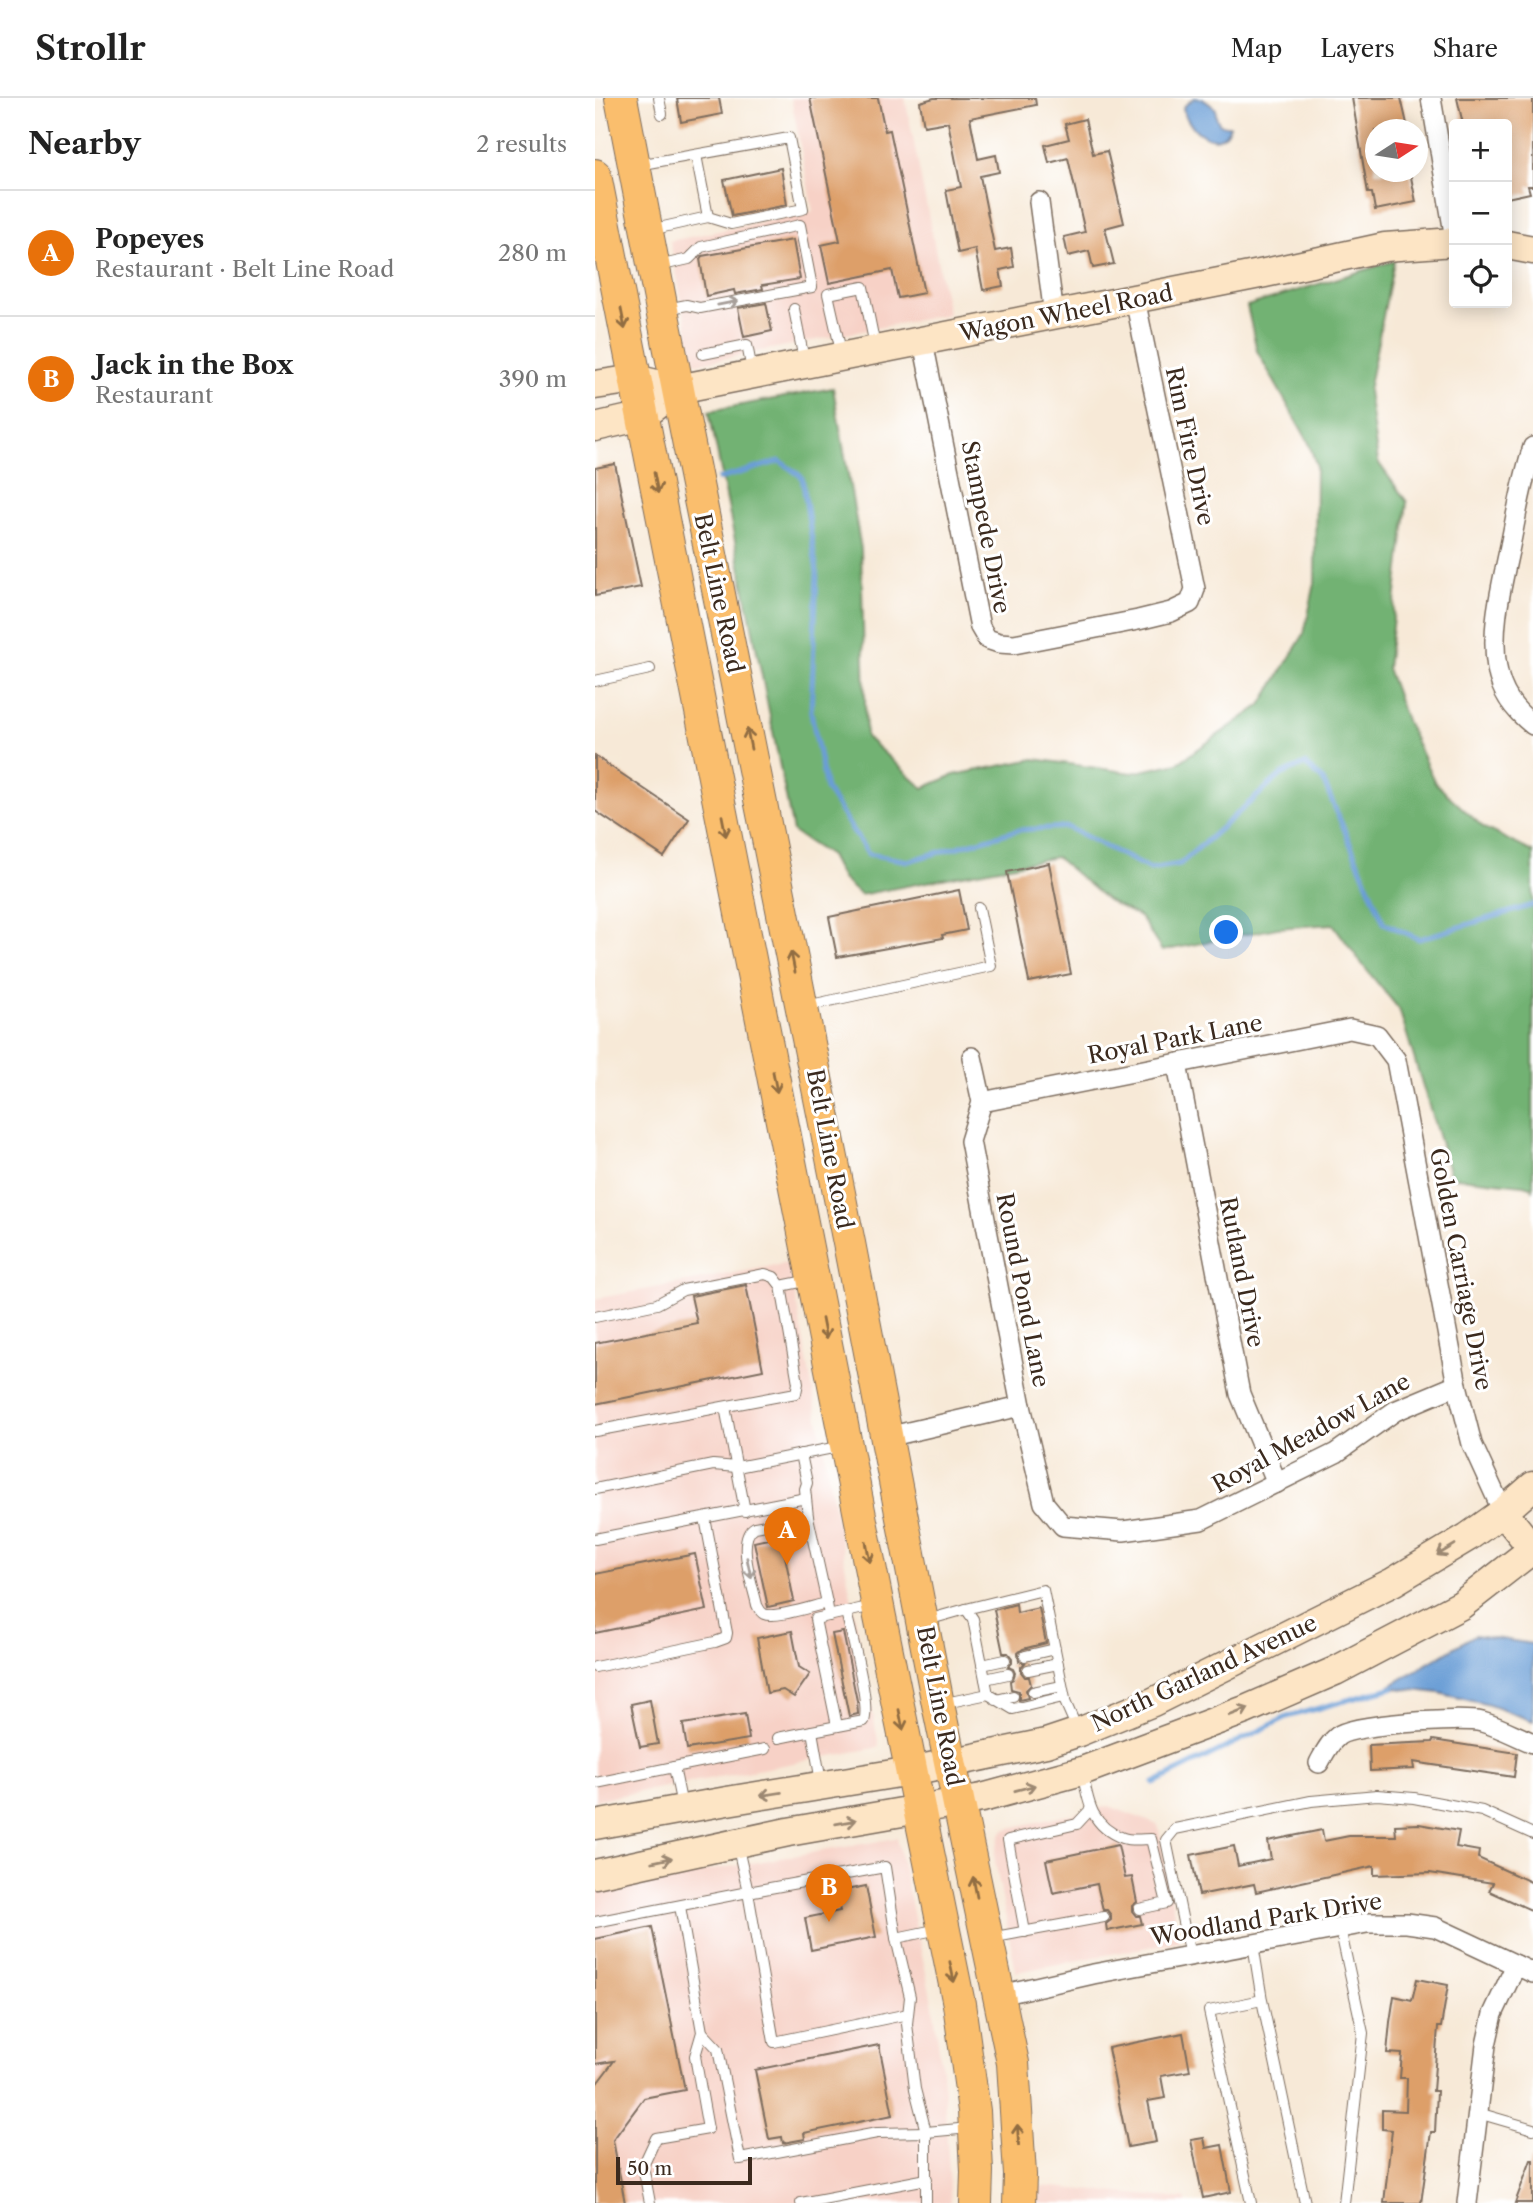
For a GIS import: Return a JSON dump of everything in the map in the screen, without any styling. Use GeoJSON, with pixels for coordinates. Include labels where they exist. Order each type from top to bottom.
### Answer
{"type":"FeatureCollection","features":[{"type":"Feature","properties":{"kind":"main road"},"geometry":{"type":"LineString","coordinates":[[595,100],[603,98]]}},
{"type":"Feature","properties":{"kind":"main road","name":"Belt Line Road"},"geometry":{"type":"LineString","coordinates":[[621,98],[950,1764],[1013,2063],[1020,2175],[1019,2203]]}},
{"type":"Feature","properties":{"kind":"main road","name":"Belt Line Road"},"geometry":{"type":"LineString","coordinates":[[595,175],[959,2004],[975,2127],[976,2203]]}},
{"type":"Feature","properties":{"kind":"main road","name":"Wagon Wheel Road"},"geometry":{"type":"LineString","coordinates":[[595,385],[635,379],[677,389],[923,342],[1385,247],[1449,242]]}},
{"type":"Feature","properties":{"kind":"main road"},"geometry":{"type":"LineString","coordinates":[[1512,246],[1533,250]]}},
{"type":"Feature","properties":{"kind":"main road","name":"Wagon Wheel Road"},"geometry":{"type":"LineString","coordinates":[[595,427],[643,416],[677,389]]}},
{"type":"Feature","properties":{"kind":"main road"},"geometry":{"type":"LineString","coordinates":[[762,1015],[802,1007]]}},
{"type":"Feature","properties":{"kind":"main road"},"geometry":{"type":"LineString","coordinates":[[795,1181],[835,1173]]}},
{"type":"Feature","properties":{"kind":"main road"},"geometry":{"type":"LineString","coordinates":[[847,1445],[887,1437]]}},
{"type":"Feature","properties":{"kind":"main road","name":"North Garland Avenue"},"geometry":{"type":"LineString","coordinates":[[595,1825],[911,1772],[1046,1743],[1079,1732],[1153,1702],[1393,1583],[1468,1537],[1533,1486]]}},
{"type":"Feature","properties":{"kind":"main road"},"geometry":{"type":"LineString","coordinates":[[1503,1512],[1533,1549]]}},
{"type":"Feature","properties":{"kind":"main road","name":"North Garland Avenue"},"geometry":{"type":"LineString","coordinates":[[595,1874],[737,1843],[1030,1787],[1082,1771],[1245,1710],[1335,1671],[1461,1605],[1533,1549]]}},
{"type":"Feature","properties":{"kind":"street"},"geometry":{"type":"LineString","coordinates":[[1431,98],[1449,204]]}},
{"type":"Feature","properties":{"kind":"street"},"geometry":{"type":"LineString","coordinates":[[1038,202],[1054,315]]}},
{"type":"Feature","properties":{"kind":"street","name":"Rim Fire Drive"},"geometry":{"type":"LineString","coordinates":[[1135,299],[1195,589],[1190,603]]}},
{"type":"Feature","properties":{"kind":"street","name":"Stampede Drive"},"geometry":{"type":"LineString","coordinates":[[923,342],[975,606],[980,627],[988,639],[1014,645],[1171,612],[1190,603]]}},
{"type":"Feature","properties":{"kind":"street"},"geometry":{"type":"LineString","coordinates":[[1533,447],[1517,503],[1496,623],[1496,649],[1501,686],[1510,704],[1533,726]]}},
{"type":"Feature","properties":{"kind":"street","name":"Royal Park Lane"},"geometry":{"type":"LineString","coordinates":[[982,1102],[1350,1029],[1377,1035]]}},
{"type":"Feature","properties":{"kind":"street","name":"Golden Carriage Drive"},"geometry":{"type":"LineString","coordinates":[[1377,1035],[1396,1060],[1457,1385],[1472,1444],[1503,1512]]}},
{"type":"Feature","properties":{"kind":"street"},"geometry":{"type":"LineString","coordinates":[[972,1057],[982,1102]]}},
{"type":"Feature","properties":{"kind":"street","name":"Rutland Drive"},"geometry":{"type":"LineString","coordinates":[[1177,1064],[1240,1394],[1277,1483]]}},
{"type":"Feature","properties":{"kind":"street","name":"Round Pond Lane"},"geometry":{"type":"LineString","coordinates":[[982,1102],[970,1140],[1021,1406],[1044,1503],[1063,1526]]}},
{"type":"Feature","properties":{"kind":"street","name":"Royal Meadow Lane"},"geometry":{"type":"LineString","coordinates":[[1063,1526],[1123,1531],[1201,1520],[1336,1453],[1395,1411],[1457,1385]]}},
{"type":"Feature","properties":{"kind":"street"},"geometry":{"type":"LineString","coordinates":[[887,1437],[1021,1406]]}},
{"type":"Feature","properties":{"kind":"street"},"geometry":{"type":"LineString","coordinates":[[1319,1763],[1339,1735],[1362,1729],[1439,1719],[1481,1722],[1533,1743]]}},
{"type":"Feature","properties":{"kind":"street","name":"Woodland Park Drive"},"geometry":{"type":"LineString","coordinates":[[1000,1995],[1093,1974],[1367,1923],[1407,1923],[1435,1927],[1524,1969]]}},
{"type":"Feature","properties":{"kind":"street"},"geometry":{"type":"LineString","coordinates":[[1467,2203],[1486,2045],[1493,2014],[1524,1969]]}},
{"type":"Feature","properties":{"kind":"lane"},"geometry":{"type":"LineString","coordinates":[[659,98],[662,114]]}},
{"type":"Feature","properties":{"kind":"lane"},"geometry":{"type":"LineString","coordinates":[[634,166],[789,138],[803,209],[731,224],[708,217],[646,231]]}},
{"type":"Feature","properties":{"kind":"lane"},"geometry":{"type":"LineString","coordinates":[[696,155],[708,217]]}},
{"type":"Feature","properties":{"kind":"lane"},"geometry":{"type":"LineString","coordinates":[[653,267],[689,259],[701,247],[800,225],[812,287]]}},
{"type":"Feature","properties":{"kind":"lane"},"geometry":{"type":"LineString","coordinates":[[662,310],[687,305],[700,309],[812,287],[828,294],[863,287],[876,350]]}},
{"type":"Feature","properties":{"kind":"lane"},"geometry":{"type":"LineString","coordinates":[[828,294],[842,357]]}},
{"type":"Feature","properties":{"kind":"lane"},"geometry":{"type":"LineString","coordinates":[[794,309],[805,364]]}},
{"type":"Feature","properties":{"kind":"lane"},"geometry":{"type":"LineString","coordinates":[[703,354],[747,345],[753,374]]}},
{"type":"Feature","properties":{"kind":"lane"},"geometry":{"type":"LineString","coordinates":[[595,681],[650,668]]}},
{"type":"Feature","properties":{"kind":"lane"},"geometry":{"type":"LineString","coordinates":[[802,1007],[991,967],[979,908]]}},
{"type":"Feature","properties":{"kind":"lane"},"geometry":{"type":"LineString","coordinates":[[595,1317],[657,1304],[683,1290],[765,1275],[774,1277],[781,1286],[799,1383],[796,1393],[595,1431]]}},
{"type":"Feature","properties":{"kind":"lane"},"geometry":{"type":"LineString","coordinates":[[781,1286],[815,1280]]}},
{"type":"Feature","properties":{"kind":"lane"},"geometry":{"type":"LineString","coordinates":[[725,1407],[745,1511]]}},
{"type":"Feature","properties":{"kind":"lane"},"geometry":{"type":"LineString","coordinates":[[595,1489],[713,1465],[737,1467],[847,1445]]}},
{"type":"Feature","properties":{"kind":"lane"},"geometry":{"type":"LineString","coordinates":[[801,1454],[807,1483],[808,1517],[829,1616]]}},
{"type":"Feature","properties":{"kind":"lane"},"geometry":{"type":"LineString","coordinates":[[595,1539],[806,1498]]}},
{"type":"Feature","properties":{"kind":"lane"},"geometry":{"type":"LineString","coordinates":[[808,1517],[749,1530],[745,1538],[745,1550],[757,1605],[766,1615],[827,1603]]}},
{"type":"Feature","properties":{"kind":"lane"},"geometry":{"type":"LineString","coordinates":[[595,1667],[726,1638],[705,1518]]}},
{"type":"Feature","properties":{"kind":"lane"},"geometry":{"type":"LineString","coordinates":[[923,1622],[1043,1590],[1065,1699],[1079,1732]]}},
{"type":"Feature","properties":{"kind":"lane"},"geometry":{"type":"LineString","coordinates":[[837,1726],[815,1619],[878,1605]]}},
{"type":"Feature","properties":{"kind":"lane"},"geometry":{"type":"LineString","coordinates":[[966,1609],[973,1619],[985,1679],[992,1697],[1013,1709],[1059,1697],[1065,1699]]}},
{"type":"Feature","properties":{"kind":"lane"},"geometry":{"type":"LineString","coordinates":[[778,1738],[864,1721],[867,1713],[846,1612]]}},
{"type":"Feature","properties":{"kind":"lane"},"geometry":{"type":"LineString","coordinates":[[1025,1656],[1055,1649]]}},
{"type":"Feature","properties":{"kind":"lane"},"geometry":{"type":"LineString","coordinates":[[982,1665],[1005,1660]]}},
{"type":"Feature","properties":{"kind":"lane"},"geometry":{"type":"LineString","coordinates":[[1028,1670],[1058,1664]]}},
{"type":"Feature","properties":{"kind":"lane"},"geometry":{"type":"LineString","coordinates":[[985,1679],[1008,1674]]}},
{"type":"Feature","properties":{"kind":"lane"},"geometry":{"type":"LineString","coordinates":[[1033,1692],[1062,1686]]}},
{"type":"Feature","properties":{"kind":"lane"},"geometry":{"type":"LineString","coordinates":[[939,1704],[1013,1696]]}},
{"type":"Feature","properties":{"kind":"lane"},"geometry":{"type":"LineString","coordinates":[[812,1731],[822,1786]]}},
{"type":"Feature","properties":{"kind":"lane"},"geometry":{"type":"LineString","coordinates":[[595,1782],[765,1749]]}},
{"type":"Feature","properties":{"kind":"lane"},"geometry":{"type":"LineString","coordinates":[[674,1767],[683,1810]]}},
{"type":"Feature","properties":{"kind":"lane"},"geometry":{"type":"LineString","coordinates":[[1082,1771],[1090,1810],[1103,1827],[1124,1839],[1151,1839],[1167,1903],[1139,1909]]}},
{"type":"Feature","properties":{"kind":"lane"},"geometry":{"type":"LineString","coordinates":[[1191,1956],[1166,1840],[1175,1829],[1311,1801],[1377,1795],[1414,1798],[1482,1811],[1533,1834]]}},
{"type":"Feature","properties":{"kind":"lane"},"geometry":{"type":"LineString","coordinates":[[1025,1932],[1008,1840],[1077,1824],[1090,1810]]}},
{"type":"Feature","properties":{"kind":"lane"},"geometry":{"type":"LineString","coordinates":[[737,1843],[774,2042],[908,2014]]}},
{"type":"Feature","properties":{"kind":"lane"},"geometry":{"type":"LineString","coordinates":[[595,1922],[885,1867],[896,1938],[910,1997],[907,2024],[915,2089],[926,2132],[926,2203]]}},
{"type":"Feature","properties":{"kind":"lane"},"geometry":{"type":"LineString","coordinates":[[650,2203],[643,2166],[656,2138],[708,2129],[695,2056],[702,2032],[680,1906]]}},
{"type":"Feature","properties":{"kind":"lane"},"geometry":{"type":"LineString","coordinates":[[986,1939],[1104,1917]]}},
{"type":"Feature","properties":{"kind":"lane"},"geometry":{"type":"LineString","coordinates":[[896,1938],[943,1928]]}},
{"type":"Feature","properties":{"kind":"lane"},"geometry":{"type":"LineString","coordinates":[[1340,1928],[1363,2033],[1344,2203]]}},
{"type":"Feature","properties":{"kind":"lane"},"geometry":{"type":"LineString","coordinates":[[1253,1944],[1262,2000],[1305,2203]]}},
{"type":"Feature","properties":{"kind":"lane"},"geometry":{"type":"LineString","coordinates":[[1251,2203],[1209,2011],[1262,2000]]}},
{"type":"Feature","properties":{"kind":"lane"},"geometry":{"type":"LineString","coordinates":[[702,2032],[718,2049],[740,2159],[877,2133],[975,2127]]}},
{"type":"Feature","properties":{"kind":"lane"},"geometry":{"type":"LineString","coordinates":[[1478,2113],[1533,2129]]}},
{"type":"Feature","properties":{"kind":"lane"},"geometry":{"type":"LineString","coordinates":[[801,2203],[927,2179]]}},
{"type":"Feature","properties":{"kind":"shaded area"},"geometry":{"type":"Polygon","coordinates":[[[791,98],[905,98],[948,314],[694,362],[670,241],[813,212],[791,98]]]}},
{"type":"Feature","properties":{"kind":"shaded area"},"geometry":{"type":"Polygon","coordinates":[[[789,1263],[879,1747],[595,1800],[595,1299],[789,1263]]]}},
{"type":"Feature","properties":{"kind":"shaded area"},"geometry":{"type":"Polygon","coordinates":[[[1109,1806],[1158,1825],[1179,1941],[1016,1972],[994,1855],[1001,1833],[1006,1829],[1109,1806]]]}},
{"type":"Feature","properties":{"kind":"shaded area"},"geometry":{"type":"Polygon","coordinates":[[[897,1838],[933,2006],[943,2078],[951,2203],[595,2203],[595,1890],[897,1838]]]}},
{"type":"Feature","properties":{"kind":"shaded area"},"geometry":{"type":"Polygon","coordinates":[[[1040,2186],[1186,2199],[1186,2203],[1038,2203],[1040,2186]]]}},
{"type":"Feature","properties":{"kind":"green space"},"geometry":{"type":"Polygon","coordinates":[[[1394,261],[1368,391],[1378,462],[1407,502],[1387,668],[1407,723],[1435,783],[1484,828],[1533,852],[1533,1191],[1532,1186],[1451,1177],[1399,1009],[1333,924],[1277,928],[1162,951],[1140,917],[1107,900],[1056,857],[860,895],[842,879],[830,856],[793,832],[709,411],[833,388],[861,549],[866,737],[923,788],[954,775],[1034,759],[1132,773],[1178,763],[1261,705],[1304,634],[1315,583],[1316,464],[1308,441],[1257,351],[1247,306],[1394,261]]]}},
{"type":"Feature","properties":{"kind":"water"},"geometry":{"type":"Polygon","coordinates":[[[1194,98],[1203,99],[1216,109],[1219,122],[1230,126],[1225,134],[1211,138],[1196,130],[1185,115],[1183,107],[1194,98]]]}},
{"type":"Feature","properties":{"kind":"water"},"geometry":{"type":"Polygon","coordinates":[[[1475,1635],[1533,1644],[1533,1721],[1489,1705],[1439,1693],[1388,1687],[1475,1635]]]}},
{"type":"Feature","properties":{"kind":"building"},"geometry":{"type":"Polygon","coordinates":[[[677,98],[719,98],[722,114],[681,122],[677,98]]]}},
{"type":"Feature","properties":{"kind":"building"},"geometry":{"type":"Polygon","coordinates":[[[810,98],[878,98],[885,131],[890,130],[924,293],[898,298],[892,270],[829,283],[821,245],[840,241],[810,98]]]}},
{"type":"Feature","properties":{"kind":"building"},"geometry":{"type":"Polygon","coordinates":[[[934,98],[1035,98],[1036,105],[970,118],[978,159],[996,155],[999,172],[980,176],[995,251],[1011,248],[1014,267],[1000,270],[1003,286],[983,290],[975,249],[958,253],[946,190],[961,187],[948,122],[924,126],[920,102],[934,98]]]}},
{"type":"Feature","properties":{"kind":"building"},"geometry":{"type":"Polygon","coordinates":[[[1352,98],[1401,98],[1406,119],[1365,119],[1365,175],[1352,98]]]}},
{"type":"Feature","properties":{"kind":"building"},"geometry":{"type":"Polygon","coordinates":[[[1457,98],[1533,98],[1533,186],[1528,186],[1530,193],[1512,197],[1512,119],[1462,119],[1457,98]]]}},
{"type":"Feature","properties":{"kind":"building"},"geometry":{"type":"Polygon","coordinates":[[[1085,119],[1093,154],[1107,151],[1124,223],[1105,228],[1114,264],[1093,268],[1089,251],[1068,256],[1064,237],[1085,232],[1068,158],[1049,163],[1045,145],[1069,139],[1065,124],[1085,119]]]}},
{"type":"Feature","properties":{"kind":"building"},"geometry":{"type":"Polygon","coordinates":[[[781,168],[787,205],[732,216],[724,180],[781,168]]]}},
{"type":"Feature","properties":{"kind":"building"},"geometry":{"type":"Polygon","coordinates":[[[1366,182],[1412,182],[1416,202],[1375,210],[1372,193],[1368,193],[1366,182]]]}},
{"type":"Feature","properties":{"kind":"building"},"geometry":{"type":"Polygon","coordinates":[[[793,240],[800,279],[762,285],[763,289],[735,294],[734,290],[706,296],[700,259],[702,256],[793,240]]]}},
{"type":"Feature","properties":{"kind":"building"},"geometry":{"type":"Polygon","coordinates":[[[766,303],[772,331],[744,337],[738,308],[766,303]]]}},
{"type":"Feature","properties":{"kind":"building"},"geometry":{"type":"Polygon","coordinates":[[[615,464],[641,587],[595,596],[595,468],[615,464]]]}},
{"type":"Feature","properties":{"kind":"building"},"geometry":{"type":"Polygon","coordinates":[[[595,756],[689,819],[664,857],[595,811],[595,756]]]}},
{"type":"Feature","properties":{"kind":"building"},"geometry":{"type":"Polygon","coordinates":[[[1049,863],[1071,974],[1029,982],[1007,872],[1049,863]]]}},
{"type":"Feature","properties":{"kind":"building"},"geometry":{"type":"Polygon","coordinates":[[[959,890],[967,930],[942,935],[943,938],[837,957],[829,917],[959,890]]]}},
{"type":"Feature","properties":{"kind":"building"},"geometry":{"type":"Polygon","coordinates":[[[746,1285],[763,1370],[595,1404],[595,1343],[697,1323],[691,1296],[746,1285]]]}},
{"type":"Feature","properties":{"kind":"building"},"geometry":{"type":"Polygon","coordinates":[[[781,1536],[794,1601],[768,1607],[754,1542],[781,1536]]]}},
{"type":"Feature","properties":{"kind":"building"},"geometry":{"type":"Polygon","coordinates":[[[695,1554],[707,1610],[595,1633],[595,1574],[695,1554]]]}},
{"type":"Feature","properties":{"kind":"building"},"geometry":{"type":"Polygon","coordinates":[[[1016,1604],[1017,1613],[1039,1608],[1046,1643],[1018,1653],[1019,1661],[1025,1663],[1021,1672],[1025,1677],[1029,1677],[1031,1685],[1026,1690],[1028,1698],[1019,1700],[1019,1691],[1011,1689],[1010,1681],[1015,1673],[1008,1667],[1012,1658],[1008,1653],[1003,1653],[994,1610],[1016,1604]]]}},
{"type":"Feature","properties":{"kind":"building"},"geometry":{"type":"Polygon","coordinates":[[[792,1631],[799,1667],[810,1674],[794,1697],[783,1690],[767,1693],[757,1638],[792,1631]]]}},
{"type":"Feature","properties":{"kind":"building"},"geometry":{"type":"Polygon","coordinates":[[[843,1632],[858,1714],[849,1716],[832,1634],[843,1632]]]}},
{"type":"Feature","properties":{"kind":"building"},"geometry":{"type":"Polygon","coordinates":[[[650,1700],[658,1744],[640,1747],[631,1704],[650,1700]]]}},
{"type":"Feature","properties":{"kind":"building"},"geometry":{"type":"Polygon","coordinates":[[[745,1714],[749,1739],[687,1749],[683,1724],[745,1714]]]}},
{"type":"Feature","properties":{"kind":"building"},"geometry":{"type":"Polygon","coordinates":[[[1433,1740],[1517,1753],[1514,1777],[1413,1762],[1414,1769],[1370,1771],[1369,1745],[1433,1740]]]}},
{"type":"Feature","properties":{"kind":"building"},"geometry":{"type":"Polygon","coordinates":[[[1419,1824],[1459,1831],[1456,1847],[1479,1851],[1478,1858],[1533,1883],[1533,1911],[1489,1891],[1493,1883],[1430,1873],[1374,1875],[1374,1866],[1256,1892],[1254,1884],[1199,1895],[1191,1855],[1234,1846],[1238,1866],[1271,1859],[1268,1841],[1322,1830],[1324,1841],[1349,1836],[1396,1836],[1395,1825],[1419,1824]]]}},
{"type":"Feature","properties":{"kind":"building"},"geometry":{"type":"Polygon","coordinates":[[[1118,1845],[1125,1878],[1132,1877],[1137,1902],[1132,1906],[1132,1911],[1136,1916],[1140,1916],[1142,1924],[1107,1931],[1106,1924],[1111,1920],[1111,1915],[1107,1910],[1103,1910],[1097,1884],[1053,1893],[1046,1860],[1118,1845]]]}},
{"type":"Feature","properties":{"kind":"building"},"geometry":{"type":"Polygon","coordinates":[[[866,1886],[876,1937],[811,1950],[805,1918],[840,1911],[836,1892],[866,1886]]]}},
{"type":"Feature","properties":{"kind":"building"},"geometry":{"type":"Polygon","coordinates":[[[652,1927],[685,2090],[644,2098],[613,2140],[625,2203],[595,2203],[595,2086],[614,2061],[595,2064],[595,1939],[652,1927]]]}},
{"type":"Feature","properties":{"kind":"building"},"geometry":{"type":"Polygon","coordinates":[[[1417,1979],[1448,1985],[1441,2027],[1438,2027],[1433,2091],[1437,2091],[1435,2132],[1431,2132],[1421,2203],[1384,2203],[1392,2130],[1382,2129],[1382,2110],[1406,2111],[1407,2078],[1400,2078],[1402,2054],[1387,2053],[1390,2022],[1394,1996],[1412,2000],[1417,1979]]]}},
{"type":"Feature","properties":{"kind":"building"},"geometry":{"type":"Polygon","coordinates":[[[1183,2033],[1190,2071],[1161,2076],[1165,2098],[1148,2101],[1156,2142],[1128,2147],[1108,2048],[1183,2033]]]}},
{"type":"Feature","properties":{"kind":"building"},"geometry":{"type":"Polygon","coordinates":[[[879,2045],[893,2115],[804,2133],[805,2139],[783,2143],[782,2137],[769,2139],[755,2070],[879,2045]]]}},
{"type":"Feature","properties":{"kind":"building"},"geometry":{"type":"Polygon","coordinates":[[[1204,2138],[1206,2148],[1222,2145],[1231,2192],[1203,2198],[1191,2140],[1204,2138]]]}},
{"type":"Feature","properties":{"kind":"building"},"geometry":{"type":"Polygon","coordinates":[[[1531,2160],[1533,2203],[1515,2203],[1531,2160]]]}},
{"type":"Feature","properties":{"kind":"waterway"},"geometry":{"type":"LineString","coordinates":[[719,479],[780,461],[802,477],[817,572],[811,712],[826,789],[868,854],[908,861],[1018,830],[1067,827],[1150,869],[1180,864],[1281,775],[1305,764],[1323,780],[1384,923],[1419,939],[1533,905]]}},
{"type":"Feature","properties":{"kind":"waterway"},"geometry":{"type":"LineString","coordinates":[[1154,1783],[1287,1717],[1394,1687]]}},
{"type":"Feature","properties":{"kind":"place","name":"Popeyes"},"geometry":{"type":"Point","coordinates":[787,1565]}},
{"type":"Feature","properties":{"kind":"place","name":"Jack in the Box"},"geometry":{"type":"Point","coordinates":[829,1922]}}]}
